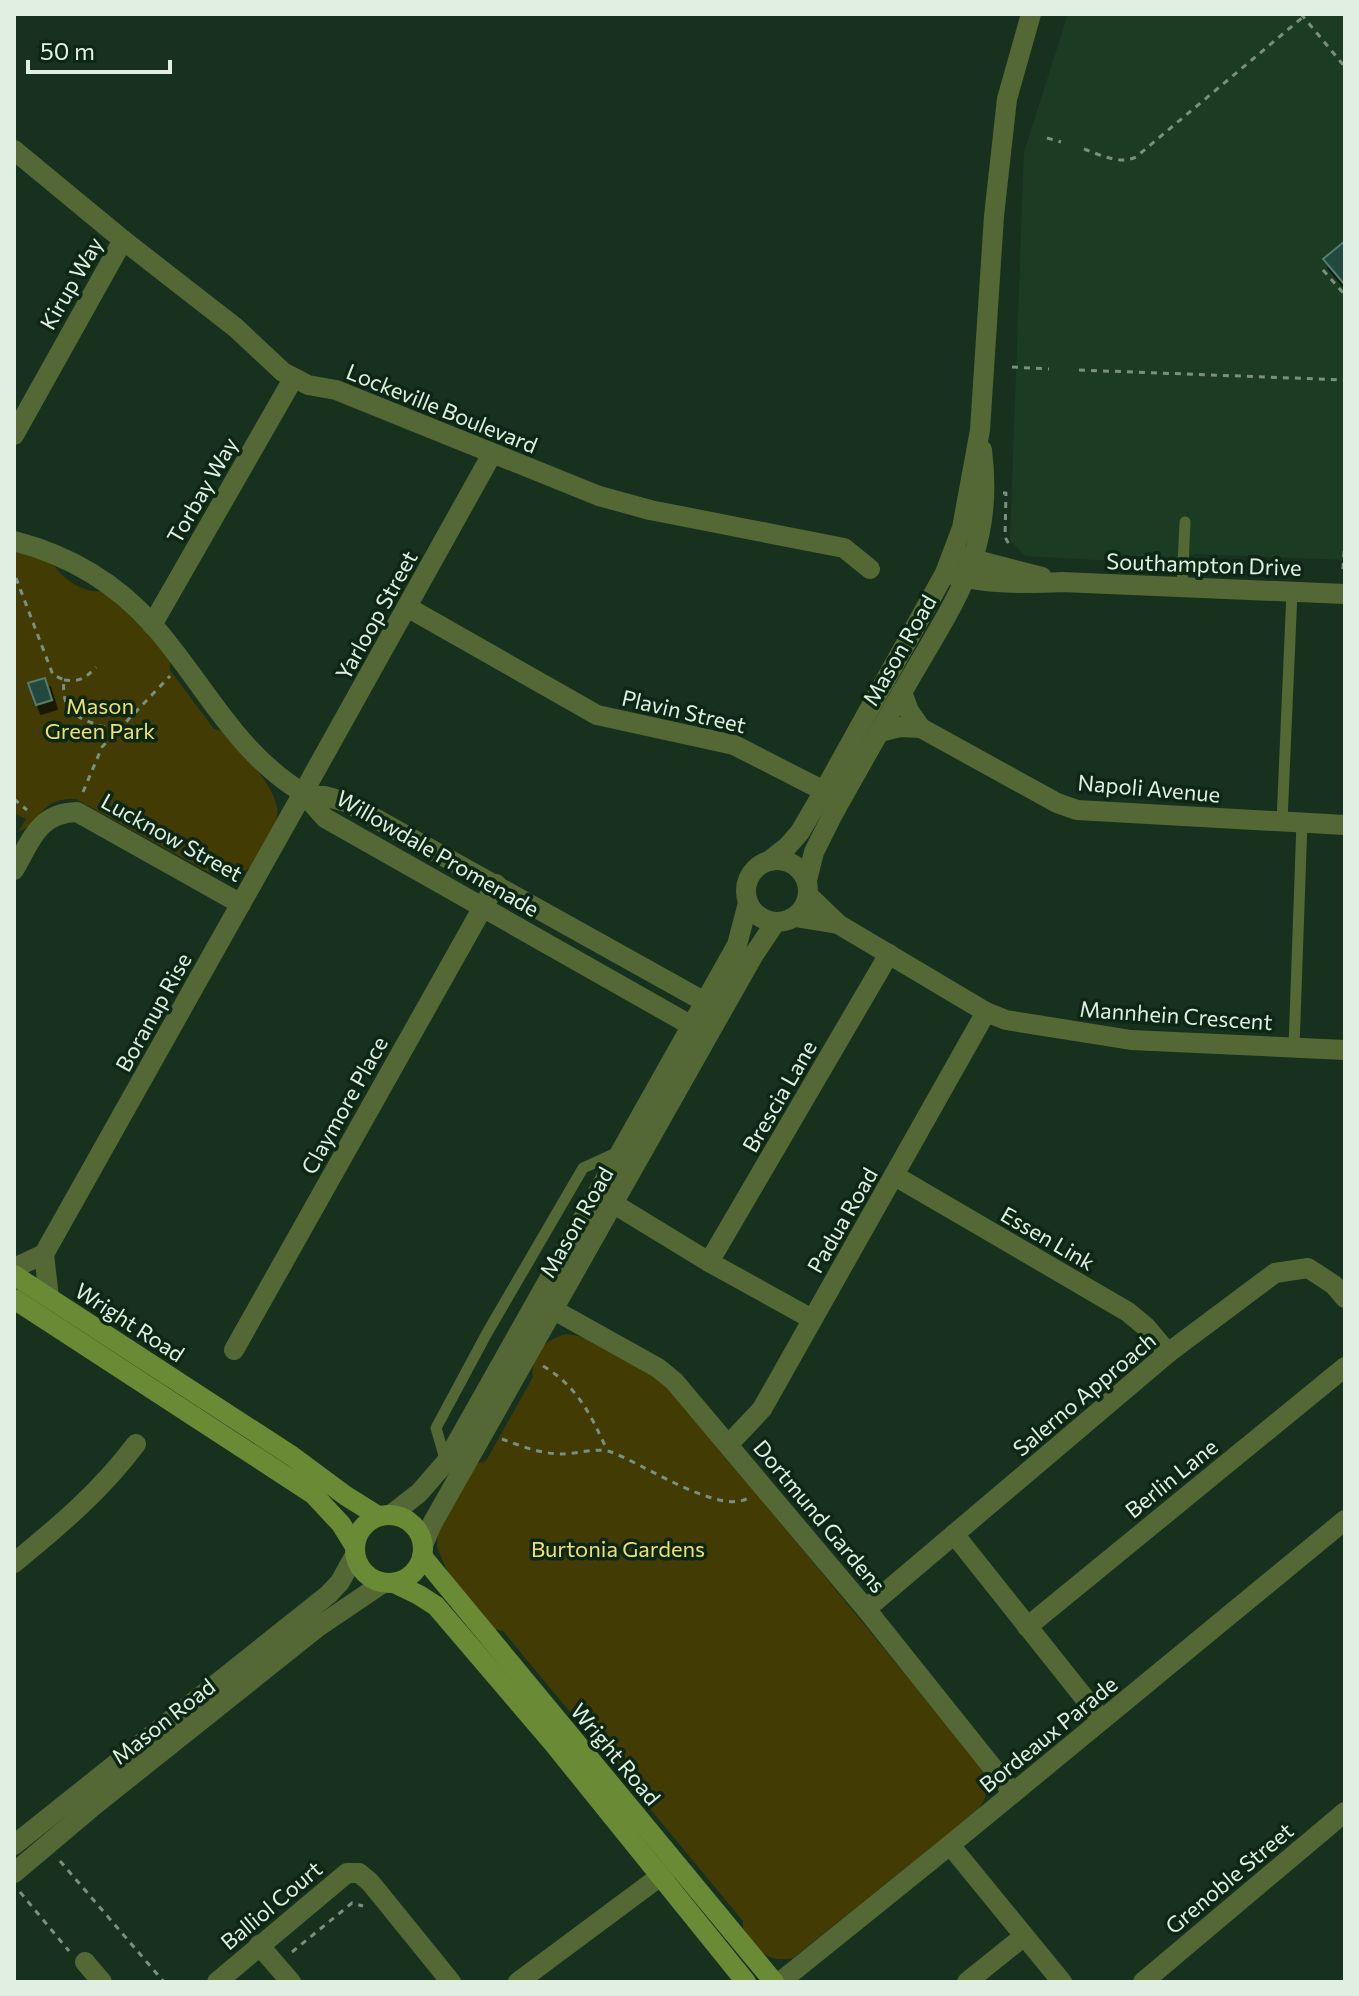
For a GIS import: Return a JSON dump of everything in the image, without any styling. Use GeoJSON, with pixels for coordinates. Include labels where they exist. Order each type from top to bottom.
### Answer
{"type":"FeatureCollection","features":[{"type":"Feature","properties":{"kind":"main road","name":"Wright Road"},"geometry":{"type":"LineString","coordinates":[[14,1275],[292,1456],[346,1496],[385,1515]]}},
{"type":"Feature","properties":{"kind":"main road","name":"Wright Road"},"geometry":{"type":"LineString","coordinates":[[14,1299],[313,1494],[341,1524],[355,1550]]}},
{"type":"Feature","properties":{"kind":"main road"},"geometry":{"type":"LineString","coordinates":[[385,1515],[404,1518],[414,1525],[423,1551],[412,1574],[388,1583],[365,1573],[355,1550],[362,1527],[385,1515]]}},
{"type":"Feature","properties":{"kind":"main road","name":"Wright Road"},"geometry":{"type":"LineString","coordinates":[[423,1551],[670,1870],[746,1982]]}},
{"type":"Feature","properties":{"kind":"main road","name":"Wright Road"},"geometry":{"type":"LineString","coordinates":[[388,1583],[419,1595],[436,1606],[670,1870],[777,1982]]}},
{"type":"Feature","properties":{"kind":"street","name":"Mason Road"},"geometry":{"type":"LineString","coordinates":[[769,861],[800,832],[959,566],[980,430],[994,216],[1007,99],[1031,14]]}},
{"type":"Feature","properties":{"kind":"street","name":"Lockeville Boulevard"},"geometry":{"type":"LineString","coordinates":[[14,150],[236,328],[293,379],[336,390],[599,496],[629,505],[844,548],[870,569]]}},
{"type":"Feature","properties":{"kind":"street","name":"Kirup Way"},"geometry":{"type":"LineString","coordinates":[[14,435],[123,240]]}},
{"type":"Feature","properties":{"kind":"street","name":"Torbay Way"},"geometry":{"type":"LineString","coordinates":[[152,625],[293,379]]}},
{"type":"Feature","properties":{"kind":"street","name":"Mason Road"},"geometry":{"type":"LineString","coordinates":[[807,888],[814,852],[902,692],[984,514],[986,491],[980,430]]}},
{"type":"Feature","properties":{"kind":"street","name":"Yarloop Street"},"geometry":{"type":"LineString","coordinates":[[306,795],[492,454]]}},
{"type":"Feature","properties":{"kind":"street","name":"Willowdale Promenade"},"geometry":{"type":"LineString","coordinates":[[14,541],[60,557],[96,575],[126,598],[152,625],[249,750],[283,781],[306,795],[325,818],[692,1026]]}},
{"type":"Feature","properties":{"kind":"street","name":"Southampton Drive"},"geometry":{"type":"LineString","coordinates":[[959,566],[1009,568],[1062,582]]}},
{"type":"Feature","properties":{"kind":"street","name":"Southampton Drive"},"geometry":{"type":"LineString","coordinates":[[959,566],[1019,584],[1062,582],[1345,594]]}},
{"type":"Feature","properties":{"kind":"street","name":"Plavin Street"},"geometry":{"type":"LineString","coordinates":[[407,607],[597,715],[734,745],[824,791]]}},
{"type":"Feature","properties":{"kind":"street"},"geometry":{"type":"LineString","coordinates":[[902,692],[909,711],[921,728]]}},
{"type":"Feature","properties":{"kind":"street"},"geometry":{"type":"LineString","coordinates":[[880,732],[900,727],[921,728]]}},
{"type":"Feature","properties":{"kind":"street","name":"Napoli Avenue"},"geometry":{"type":"LineString","coordinates":[[921,728],[1057,803],[1077,810],[1345,825]]}},
{"type":"Feature","properties":{"kind":"street","name":"Willowdale Promenade"},"geometry":{"type":"LineString","coordinates":[[306,795],[346,802],[705,1002]]}},
{"type":"Feature","properties":{"kind":"street","name":"Boranup Rise"},"geometry":{"type":"LineString","coordinates":[[44,1254],[241,904],[306,795]]}},
{"type":"Feature","properties":{"kind":"street","name":"Lucknow Street"},"geometry":{"type":"LineString","coordinates":[[14,870],[37,830],[47,819],[56,814],[77,812],[241,904]]}},
{"type":"Feature","properties":{"kind":"street"},"geometry":{"type":"LineString","coordinates":[[769,861],[788,862],[797,867],[807,888],[806,904],[795,917],[775,923],[758,917],[748,903],[746,886],[749,877],[761,864],[769,861]]}},
{"type":"Feature","properties":{"kind":"street","name":"Claymore Place"},"geometry":{"type":"LineString","coordinates":[[234,1350],[496,884]]}},
{"type":"Feature","properties":{"kind":"street","name":"Mannhein Crescent"},"geometry":{"type":"LineString","coordinates":[[807,888],[838,924],[986,1012],[1042,1028],[1106,1038],[1345,1050]]}},
{"type":"Feature","properties":{"kind":"street","name":"Mason Road"},"geometry":{"type":"LineString","coordinates":[[385,1515],[419,1493],[446,1462],[737,945],[748,903]]}},
{"type":"Feature","properties":{"kind":"street","name":"Mannhein Crescent"},"geometry":{"type":"LineString","coordinates":[[795,917],[838,924]]}},
{"type":"Feature","properties":{"kind":"street","name":"Mason Road"},"geometry":{"type":"LineString","coordinates":[[423,1551],[554,1310],[753,956],[775,923]]}},
{"type":"Feature","properties":{"kind":"street","name":"Brescia Lane"},"geometry":{"type":"LineString","coordinates":[[709,1262],[889,954]]}},
{"type":"Feature","properties":{"kind":"street","name":"Padua Road"},"geometry":{"type":"LineString","coordinates":[[729,1444],[762,1409],[986,1012]]}},
{"type":"Feature","properties":{"kind":"street","name":"Essen Link"},"geometry":{"type":"LineString","coordinates":[[895,1176],[1128,1312],[1146,1327],[1168,1353]]}},
{"type":"Feature","properties":{"kind":"street"},"geometry":{"type":"LineString","coordinates":[[614,1204],[709,1262],[812,1319]]}},
{"type":"Feature","properties":{"kind":"street"},"geometry":{"type":"LineString","coordinates":[[14,1268],[44,1254],[49,1298]]}},
{"type":"Feature","properties":{"kind":"street","name":"Salerno Approach"},"geometry":{"type":"LineString","coordinates":[[866,1609],[1168,1353],[1275,1273],[1308,1268],[1334,1285],[1345,1298]]}},
{"type":"Feature","properties":{"kind":"street","name":"Dortmund Gardens"},"geometry":{"type":"LineString","coordinates":[[554,1310],[658,1368],[674,1381],[866,1609],[1013,1793]]}},
{"type":"Feature","properties":{"kind":"street","name":"Berlin Lane"},"geometry":{"type":"LineString","coordinates":[[1027,1627],[1345,1367]]}},
{"type":"Feature","properties":{"kind":"street"},"geometry":{"type":"LineString","coordinates":[[14,1563],[79,1510],[111,1477],[136,1444]]}},
{"type":"Feature","properties":{"kind":"street","name":"Bordeaux Parade"},"geometry":{"type":"LineString","coordinates":[[777,1982],[950,1845],[1345,1520]]}},
{"type":"Feature","properties":{"kind":"street"},"geometry":{"type":"LineString","coordinates":[[954,1534],[1102,1720]]}},
{"type":"Feature","properties":{"kind":"street","name":"Mason Road"},"geometry":{"type":"LineString","coordinates":[[14,1845],[329,1594],[340,1582],[355,1550]]}},
{"type":"Feature","properties":{"kind":"street","name":"Mason Road"},"geometry":{"type":"LineString","coordinates":[[16,1881],[91,1808],[318,1627],[388,1583]]}},
{"type":"Feature","properties":{"kind":"street","name":"Grenoble Street"},"geometry":{"type":"LineString","coordinates":[[1143,1982],[1345,1812]]}},
{"type":"Feature","properties":{"kind":"street"},"geometry":{"type":"LineString","coordinates":[[950,1845],[1062,1982]]}},
{"type":"Feature","properties":{"kind":"street"},"geometry":{"type":"LineString","coordinates":[[518,1982],[670,1870]]}},
{"type":"Feature","properties":{"kind":"street","name":"Balliol Court"},"geometry":{"type":"LineString","coordinates":[[217,1982],[347,1873],[359,1873],[370,1882],[451,1982]]}},
{"type":"Feature","properties":{"kind":"street"},"geometry":{"type":"LineString","coordinates":[[967,1982],[1023,1937]]}},
{"type":"Feature","properties":{"kind":"street"},"geometry":{"type":"LineString","coordinates":[[259,1945],[291,1982]]}},
{"type":"Feature","properties":{"kind":"street"},"geometry":{"type":"LineString","coordinates":[[80,1960],[102,1982]]}},
{"type":"Feature","properties":{"kind":"lane"},"geometry":{"type":"LineString","coordinates":[[1182,587],[1185,522]]}},
{"type":"Feature","properties":{"kind":"lane"},"geometry":{"type":"LineString","coordinates":[[1292,592],[1294,1047]]}},
{"type":"Feature","properties":{"kind":"path"},"geometry":{"type":"LineString","coordinates":[[1084,149],[1117,159],[1136,157],[1302,16],[1345,67]]}},
{"type":"Feature","properties":{"kind":"path"},"geometry":{"type":"LineString","coordinates":[[1047,138],[1061,142]]}},
{"type":"Feature","properties":{"kind":"path"},"geometry":{"type":"LineString","coordinates":[[1323,270],[1345,295]]}},
{"type":"Feature","properties":{"kind":"path"},"geometry":{"type":"LineString","coordinates":[[1012,367],[1049,369]]}},
{"type":"Feature","properties":{"kind":"path"},"geometry":{"type":"LineString","coordinates":[[1079,370],[1345,380]]}},
{"type":"Feature","properties":{"kind":"path"},"geometry":{"type":"LineString","coordinates":[[986,491],[1006,493],[1005,537],[1013,551],[1009,568]]}},
{"type":"Feature","properties":{"kind":"path"},"geometry":{"type":"LineString","coordinates":[[1343,569],[1345,537]]}},
{"type":"Feature","properties":{"kind":"path"},"geometry":{"type":"LineString","coordinates":[[16,578],[53,675],[76,681],[86,678],[96,667]]}},
{"type":"Feature","properties":{"kind":"path"},"geometry":{"type":"LineString","coordinates":[[83,792],[102,747],[170,676]]}},
{"type":"Feature","properties":{"kind":"path"},"geometry":{"type":"LineString","coordinates":[[64,680],[62,697],[75,717],[117,731]]}},
{"type":"Feature","properties":{"kind":"path"},"geometry":{"type":"LineString","coordinates":[[14,799],[27,810]]}},
{"type":"Feature","properties":{"kind":"path"},"geometry":{"type":"LineString","coordinates":[[543,1366],[570,1385],[578,1395],[607,1450]]}},
{"type":"Feature","properties":{"kind":"path"},"geometry":{"type":"LineString","coordinates":[[502,1439],[559,1454],[607,1450],[696,1492],[730,1501],[745,1500]]}},
{"type":"Feature","properties":{"kind":"path"},"geometry":{"type":"LineString","coordinates":[[57,1858],[164,1982]]}},
{"type":"Feature","properties":{"kind":"path"},"geometry":{"type":"LineString","coordinates":[[16,1881],[80,1960]]}},
{"type":"Feature","properties":{"kind":"path"},"geometry":{"type":"LineString","coordinates":[[277,1965],[352,1903],[365,1906]]}},
{"type":"Feature","properties":{"kind":"shaded area"},"geometry":{"type":"Polygon","coordinates":[[[1068,14],[1345,14],[1345,560],[1195,554],[1168,564],[1025,556],[1010,540],[1024,152],[1068,14]]]}},
{"type":"Feature","properties":{"kind":"green space","name":"Mason Green Park"},"geometry":{"type":"Polygon","coordinates":[[[14,549],[53,563],[74,584],[88,590],[102,591],[130,612],[170,661],[170,670],[214,729],[224,731],[258,771],[273,795],[277,816],[251,867],[230,875],[208,872],[76,799],[47,806],[32,823],[18,832],[26,819],[14,813],[14,549]]]}},
{"type":"Feature","properties":{"kind":"green space","name":"Burtonia Gardens"},"geometry":{"type":"Polygon","coordinates":[[[566,1334],[590,1341],[660,1380],[672,1391],[983,1769],[987,1786],[983,1802],[976,1812],[793,1958],[771,1957],[759,1950],[743,1933],[743,1921],[503,1631],[491,1628],[449,1575],[437,1547],[438,1531],[476,1464],[486,1461],[533,1377],[537,1355],[546,1344],[566,1334]]]}},
{"type":"Feature","properties":{"kind":"building"},"geometry":{"type":"Polygon","coordinates":[[[1345,241],[1345,285],[1323,259],[1345,241]]]}},
{"type":"Feature","properties":{"kind":"building"},"geometry":{"type":"Polygon","coordinates":[[[45,678],[52,700],[36,705],[28,683],[45,678]]]}}]}
